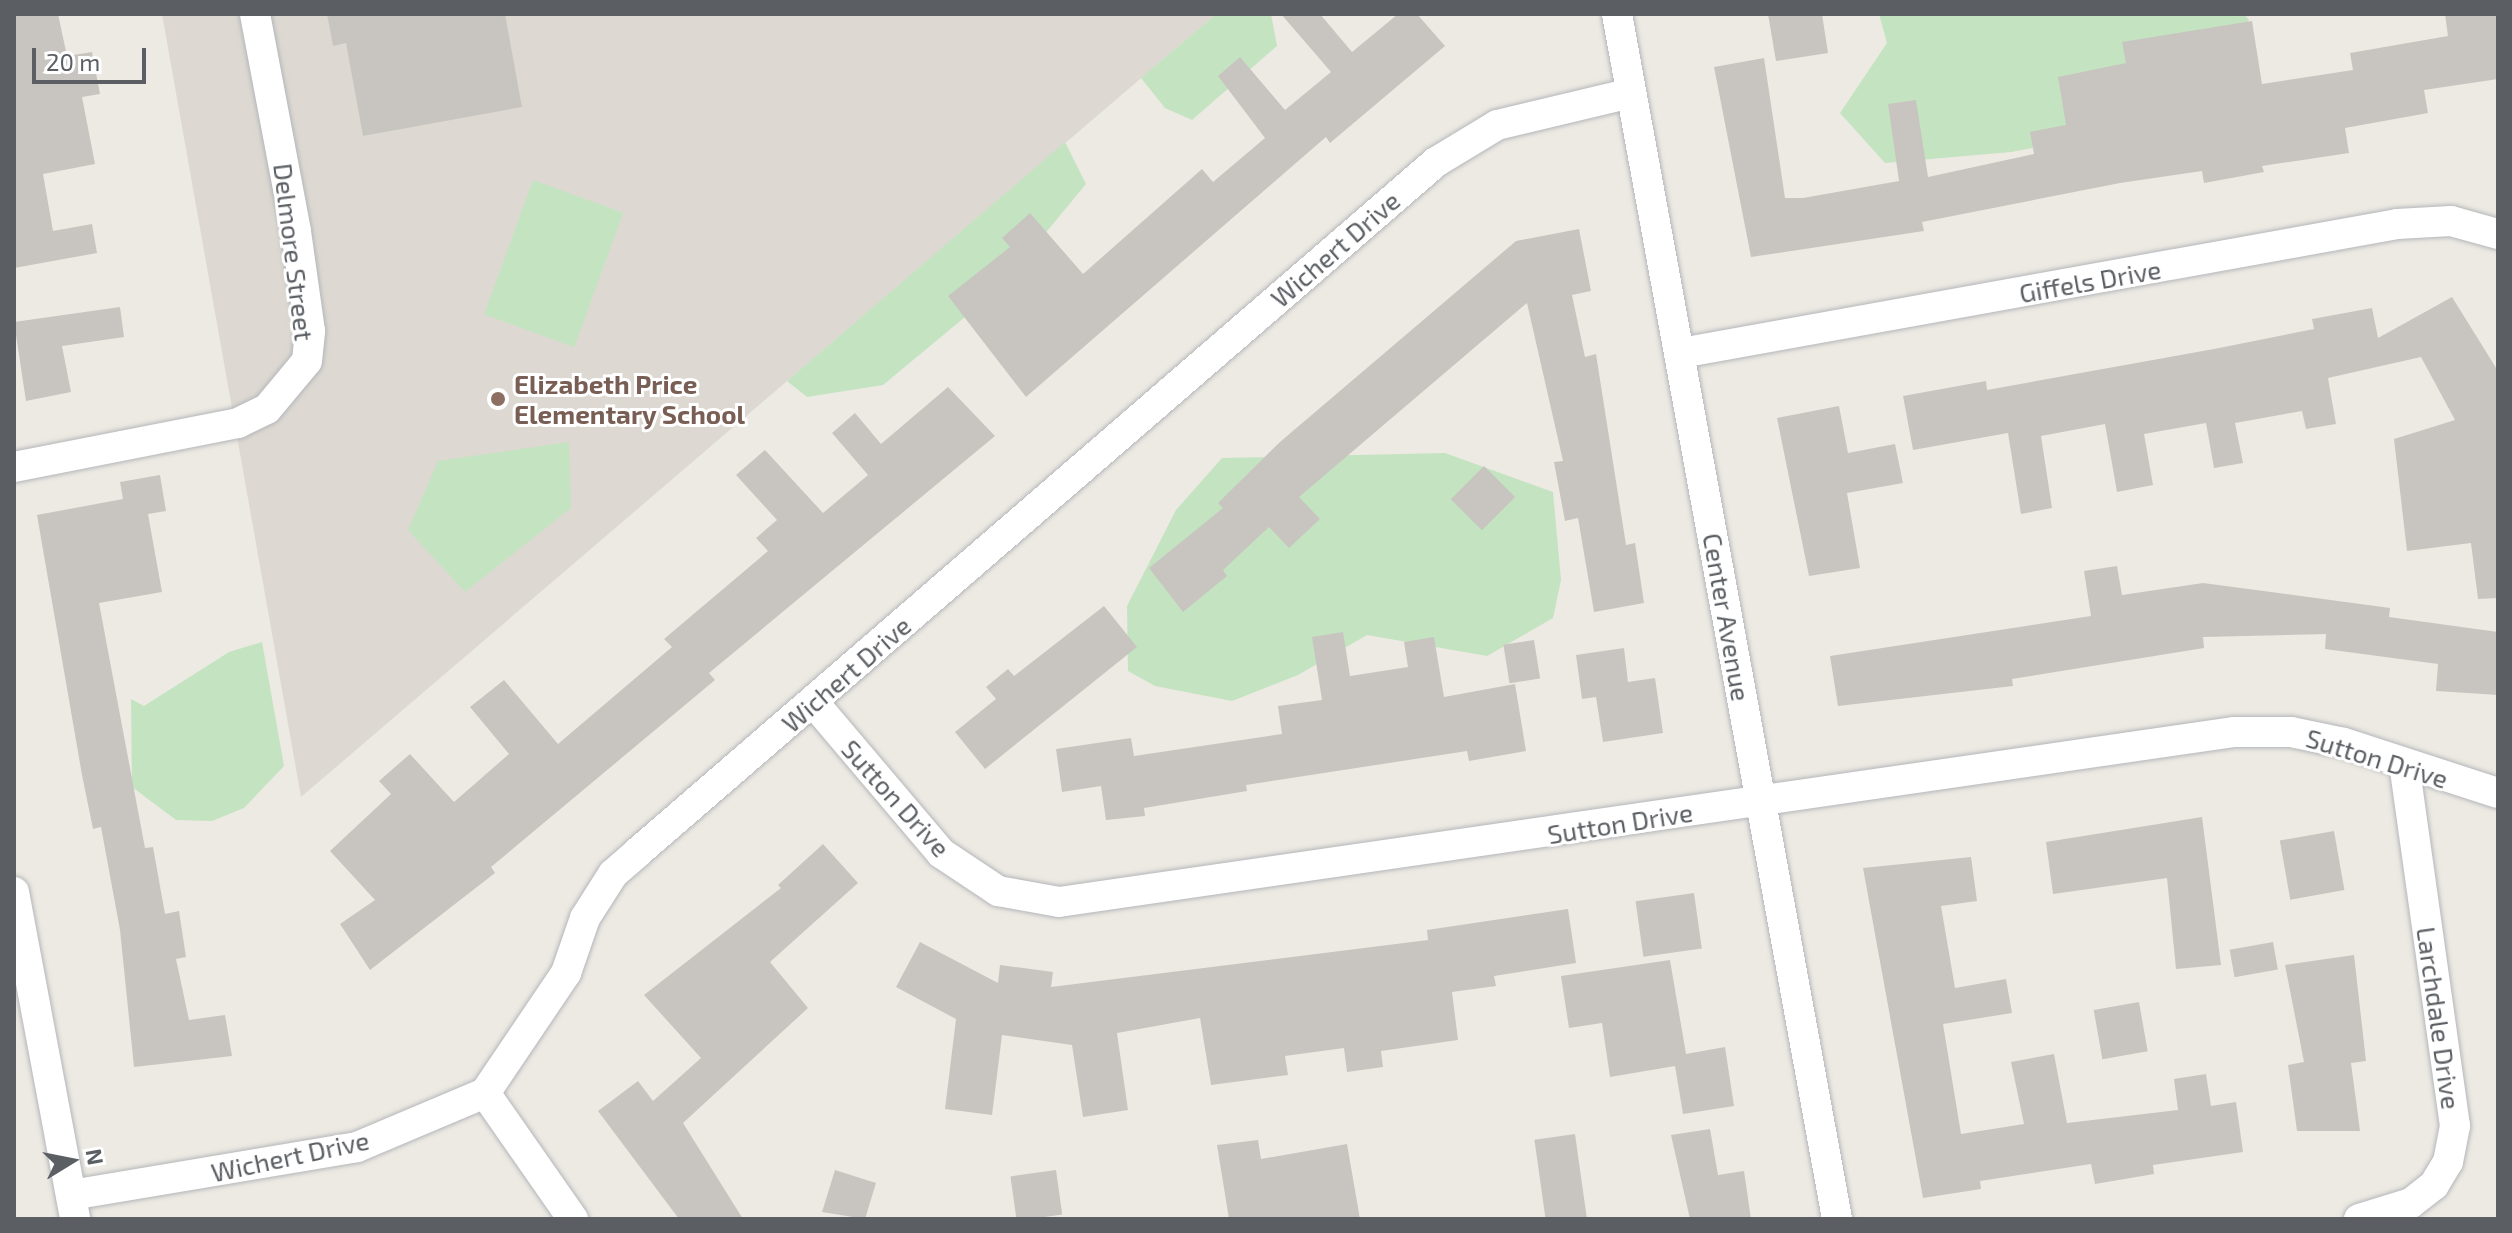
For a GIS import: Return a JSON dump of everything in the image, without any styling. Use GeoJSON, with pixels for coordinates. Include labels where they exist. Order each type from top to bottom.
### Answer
{"type":"FeatureCollection","features":[{"type":"Feature","properties":{"kind":"street","name":"Delmore Street"},"geometry":{"type":"LineString","coordinates":[[14,467],[238,423],[267,409],[307,361],[310,331],[298,246],[255,14]]}},
{"type":"Feature","properties":{"kind":"street","name":"Center Avenue"},"geometry":{"type":"LineString","coordinates":[[1617,14],[1837,1219]]}},
{"type":"Feature","properties":{"kind":"street","name":"Wichert Drive"},"geometry":{"type":"LineString","coordinates":[[73,1207],[357,1147],[485,1093],[566,973],[585,918],[613,874],[1436,162],[1497,125],[1631,93]]}},
{"type":"Feature","properties":{"kind":"street","name":"Giffels Drive"},"geometry":{"type":"LineString","coordinates":[[1681,353],[2397,224],[2451,221],[2498,234]]}},
{"type":"Feature","properties":{"kind":"street","name":"Sutton Drive"},"geometry":{"type":"LineString","coordinates":[[814,703],[941,853],[998,891],[1059,902],[2235,732],[2291,732],[2498,793]]}},
{"type":"Feature","properties":{"kind":"street","name":"Larchdale Drive"},"geometry":{"type":"LineString","coordinates":[[2359,1219],[2411,1203],[2457,1167],[2455,1126],[2404,764]]}},
{"type":"Feature","properties":{"kind":"street"},"geometry":{"type":"LineString","coordinates":[[14,892],[73,1207]]}},
{"type":"Feature","properties":{"kind":"street"},"geometry":{"type":"LineString","coordinates":[[485,1093],[573,1219]]}},
{"type":"Feature","properties":{"kind":"shaded area","name":"Elizabeth Price Elementary School"},"geometry":{"type":"Polygon","coordinates":[[[162,14],[1216,14],[301,797],[162,14]]]}},
{"type":"Feature","properties":{"kind":"green space"},"geometry":{"type":"Polygon","coordinates":[[[1216,14],[1271,14],[1277,46],[1192,120],[1165,108],[1141,78],[1216,14]]]}},
{"type":"Feature","properties":{"kind":"green space"},"geometry":{"type":"Polygon","coordinates":[[[1879,14],[2244,14],[2249,20],[2220,72],[2159,125],[2011,152],[1885,163],[1840,113],[1887,43],[1879,14]]]}},
{"type":"Feature","properties":{"kind":"green space"},"geometry":{"type":"Polygon","coordinates":[[[1065,142],[1086,184],[1000,288],[883,385],[807,397],[787,381],[1065,142]]]}},
{"type":"Feature","properties":{"kind":"green space"},"geometry":{"type":"Polygon","coordinates":[[[533,180],[623,213],[574,347],[484,314],[533,180]]]}},
{"type":"Feature","properties":{"kind":"green space"},"geometry":{"type":"Polygon","coordinates":[[[569,442],[571,508],[465,592],[408,530],[438,461],[569,442]]]}},
{"type":"Feature","properties":{"kind":"green space"},"geometry":{"type":"Polygon","coordinates":[[[1445,453],[1553,492],[1561,580],[1553,618],[1487,656],[1367,635],[1298,675],[1232,701],[1155,686],[1128,671],[1127,606],[1176,510],[1222,458],[1445,453]]]}},
{"type":"Feature","properties":{"kind":"green space"},"geometry":{"type":"Polygon","coordinates":[[[262,642],[284,766],[244,808],[212,821],[176,820],[132,787],[131,699],[144,706],[229,652],[262,642]]]}},
{"type":"Feature","properties":{"kind":"building"},"geometry":{"type":"Polygon","coordinates":[[[14,14],[58,14],[67,56],[92,52],[100,94],[82,97],[95,164],[43,174],[53,231],[92,224],[97,253],[14,268],[14,14]]]}},
{"type":"Feature","properties":{"kind":"building"},"geometry":{"type":"Polygon","coordinates":[[[327,14],[505,14],[522,107],[363,136],[346,43],[333,46],[327,14]]]}},
{"type":"Feature","properties":{"kind":"building"},"geometry":{"type":"Polygon","coordinates":[[[1281,14],[1320,14],[1352,52],[1398,14],[1417,14],[1445,46],[1330,143],[1326,137],[1026,397],[948,296],[1010,247],[1002,238],[1030,213],[1083,274],[1202,169],[1213,182],[1265,138],[1218,76],[1240,57],[1285,110],[1331,72],[1281,14]]]}},
{"type":"Feature","properties":{"kind":"building"},"geometry":{"type":"Polygon","coordinates":[[[1768,14],[1822,14],[1828,53],[1776,61],[1768,14]]]}},
{"type":"Feature","properties":{"kind":"building"},"geometry":{"type":"Polygon","coordinates":[[[2445,14],[2498,14],[2498,79],[2424,90],[2428,113],[2345,128],[2349,153],[2262,166],[2264,172],[2204,183],[2202,171],[2120,183],[1922,222],[1924,231],[1751,257],[1714,67],[1764,58],[1785,198],[1803,198],[1899,181],[1888,104],[1916,100],[1928,177],[2034,154],[2030,132],[2066,125],[2058,77],[2126,63],[2122,42],[2252,21],[2262,84],[2353,70],[2350,53],[2448,36],[2445,14]]]}},
{"type":"Feature","properties":{"kind":"building"},"geometry":{"type":"Polygon","coordinates":[[[1579,229],[1591,291],[1572,295],[1585,357],[1596,354],[1626,545],[1635,543],[1644,603],[1594,612],[1578,518],[1565,521],[1554,462],[1563,461],[1527,303],[1299,497],[1320,519],[1289,548],[1269,527],[1223,570],[1227,576],[1183,612],[1149,568],[1223,508],[1218,503],[1280,442],[1516,241],[1579,229]]]}},
{"type":"Feature","properties":{"kind":"building"},"geometry":{"type":"Polygon","coordinates":[[[2452,297],[2498,371],[2498,598],[2478,599],[2471,543],[2407,551],[2394,439],[2455,420],[2421,357],[2328,378],[2336,424],[2306,429],[2302,411],[2235,423],[2243,463],[2214,468],[2206,423],[2144,434],[2153,485],[2117,492],[2105,424],[2041,436],[2052,508],[2021,514],[2008,433],[1913,450],[1903,396],[1986,381],[1987,390],[2214,349],[2314,329],[2312,319],[2372,308],[2378,338],[2452,297]]]}},
{"type":"Feature","properties":{"kind":"building"},"geometry":{"type":"Polygon","coordinates":[[[120,307],[124,337],[62,346],[71,392],[26,401],[14,322],[120,307]]]}},
{"type":"Feature","properties":{"kind":"building"},"geometry":{"type":"Polygon","coordinates":[[[948,387],[995,436],[709,673],[715,680],[491,867],[495,873],[370,970],[340,924],[375,900],[330,851],[391,794],[379,781],[410,754],[454,802],[509,754],[470,707],[504,680],[558,744],[672,647],[664,639],[768,551],[756,538],[777,520],[736,475],[765,450],[823,513],[868,475],[832,433],[855,413],[881,444],[948,387]]]}},
{"type":"Feature","properties":{"kind":"building"},"geometry":{"type":"Polygon","coordinates":[[[1839,406],[1848,453],[1895,444],[1903,483],[1847,493],[1860,568],[1809,576],[1777,418],[1839,406]]]}},
{"type":"Feature","properties":{"kind":"building"},"geometry":{"type":"Polygon","coordinates":[[[1484,466],[1515,497],[1482,530],[1451,499],[1484,466]]]}},
{"type":"Feature","properties":{"kind":"building"},"geometry":{"type":"Polygon","coordinates":[[[160,475],[166,511],[148,514],[162,592],[99,603],[145,848],[153,847],[165,914],[179,911],[186,957],[176,959],[189,1020],[225,1015],[232,1056],[134,1067],[120,930],[101,827],[93,829],[82,775],[37,515],[123,499],[120,482],[160,475]]]}},
{"type":"Feature","properties":{"kind":"building"},"geometry":{"type":"Polygon","coordinates":[[[2117,566],[2122,595],[2203,583],[2390,608],[2389,617],[2498,632],[2498,695],[2436,691],[2438,664],[2325,649],[2326,634],[2203,637],[2204,648],[2012,679],[2013,686],[1838,706],[1830,656],[2091,616],[2084,571],[2117,566]]]}},
{"type":"Feature","properties":{"kind":"building"},"geometry":{"type":"Polygon","coordinates":[[[1104,606],[1137,647],[985,769],[955,732],[996,699],[986,687],[1008,669],[1014,676],[1104,606]]]}},
{"type":"Feature","properties":{"kind":"building"},"geometry":{"type":"Polygon","coordinates":[[[1343,632],[1350,676],[1408,667],[1404,642],[1434,637],[1444,697],[1515,684],[1526,751],[1469,761],[1467,751],[1246,785],[1247,791],[1144,808],[1145,816],[1106,820],[1101,786],[1062,792],[1056,749],[1131,738],[1134,756],[1282,734],[1278,706],[1322,700],[1312,637],[1343,632]]]}},
{"type":"Feature","properties":{"kind":"building"},"geometry":{"type":"Polygon","coordinates":[[[1534,640],[1540,679],[1509,683],[1503,645],[1534,640]]]}},
{"type":"Feature","properties":{"kind":"building"},"geometry":{"type":"Polygon","coordinates":[[[1624,648],[1628,682],[1655,678],[1663,733],[1603,742],[1596,697],[1582,699],[1576,655],[1624,648]]]}},
{"type":"Feature","properties":{"kind":"building"},"geometry":{"type":"Polygon","coordinates":[[[2202,817],[2221,965],[2176,969],[2167,878],[2053,894],[2046,842],[2202,817]]]}},
{"type":"Feature","properties":{"kind":"building"},"geometry":{"type":"Polygon","coordinates":[[[2334,831],[2344,890],[2290,900],[2280,841],[2334,831]]]}},
{"type":"Feature","properties":{"kind":"building"},"geometry":{"type":"Polygon","coordinates":[[[823,844],[858,883],[770,962],[808,1008],[683,1123],[743,1219],[679,1219],[598,1111],[638,1081],[653,1101],[701,1058],[644,995],[781,888],[778,885],[823,844]]]}},
{"type":"Feature","properties":{"kind":"building"},"geometry":{"type":"Polygon","coordinates":[[[1971,857],[1977,901],[1941,906],[1955,988],[2006,979],[2012,1013],[1943,1024],[1961,1134],[2024,1124],[2011,1062],[2054,1054],[2067,1123],[2178,1110],[2174,1079],[2206,1074],[2211,1106],[2236,1102],[2243,1152],[2153,1165],[2154,1174],[2095,1184],[2091,1164],[1980,1181],[1981,1189],[1923,1198],[1863,868],[1971,857]]]}},
{"type":"Feature","properties":{"kind":"building"},"geometry":{"type":"Polygon","coordinates":[[[1694,893],[1702,948],[1643,957],[1636,901],[1694,893]]]}},
{"type":"Feature","properties":{"kind":"building"},"geometry":{"type":"Polygon","coordinates":[[[1568,909],[1576,963],[1494,976],[1496,986],[1452,992],[1458,1040],[1381,1051],[1383,1067],[1347,1072],[1344,1048],[1285,1056],[1288,1075],[1211,1085],[1200,1018],[1117,1033],[1128,1110],[1083,1117],[1072,1045],[1002,1035],[992,1115],[945,1109],[956,1019],[896,987],[920,942],[998,983],[1000,965],[1053,972],[1051,987],[1428,940],[1427,930],[1568,909]]]}},
{"type":"Feature","properties":{"kind":"building"},"geometry":{"type":"Polygon","coordinates":[[[2273,942],[2278,970],[2235,977],[2230,950],[2273,942]]]}},
{"type":"Feature","properties":{"kind":"building"},"geometry":{"type":"Polygon","coordinates":[[[2354,955],[2366,1061],[2351,1063],[2360,1131],[2297,1131],[2288,1065],[2304,1062],[2285,965],[2354,955]]]}},
{"type":"Feature","properties":{"kind":"building"},"geometry":{"type":"Polygon","coordinates":[[[1670,960],[1686,1054],[1725,1047],[1734,1106],[1683,1114],[1675,1066],[1610,1077],[1602,1023],[1569,1028],[1561,976],[1670,960]]]}},
{"type":"Feature","properties":{"kind":"building"},"geometry":{"type":"Polygon","coordinates":[[[2139,1002],[2148,1051],[2102,1059],[2094,1010],[2139,1002]]]}},
{"type":"Feature","properties":{"kind":"building"},"geometry":{"type":"Polygon","coordinates":[[[1710,1129],[1718,1175],[1744,1171],[1751,1219],[1690,1219],[1671,1135],[1710,1129]]]}},
{"type":"Feature","properties":{"kind":"building"},"geometry":{"type":"Polygon","coordinates":[[[1575,1134],[1587,1219],[1546,1219],[1534,1140],[1575,1134]]]}},
{"type":"Feature","properties":{"kind":"building"},"geometry":{"type":"Polygon","coordinates":[[[1258,1140],[1261,1159],[1347,1144],[1360,1219],[1229,1219],[1217,1145],[1258,1140]]]}},
{"type":"Feature","properties":{"kind":"building"},"geometry":{"type":"Polygon","coordinates":[[[835,1170],[876,1183],[865,1219],[822,1212],[835,1170]]]}},
{"type":"Feature","properties":{"kind":"building"},"geometry":{"type":"Polygon","coordinates":[[[1056,1170],[1062,1215],[1016,1219],[1010,1176],[1056,1170]]]}},
{"type":"Feature","properties":{"kind":"place","name":"Elizabeth Price Elementary School"},"geometry":{"type":"Point","coordinates":[498,399]}}]}
